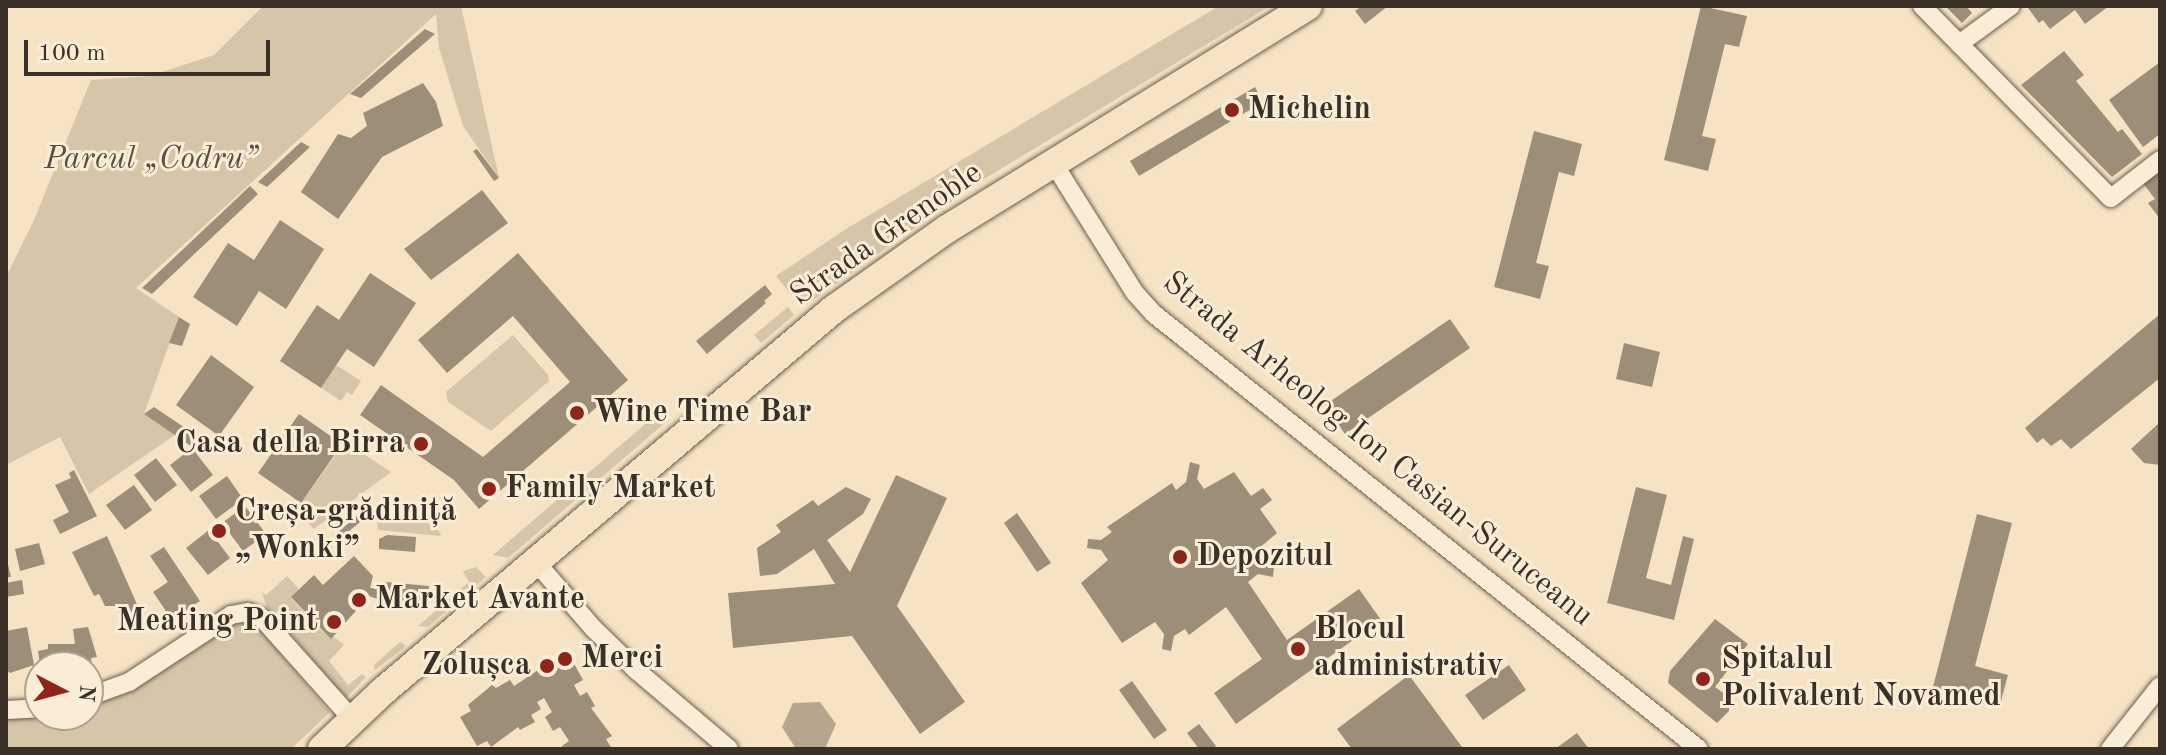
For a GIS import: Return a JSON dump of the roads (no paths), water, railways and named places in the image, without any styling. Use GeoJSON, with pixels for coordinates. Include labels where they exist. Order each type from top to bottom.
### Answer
{"type":"FeatureCollection","features":[{"type":"Feature","properties":{"kind":"main road","name":"Strada Grenoble"},"geometry":{"type":"LineString","coordinates":[[322,749],[535,561],[834,309],[947,229],[1308,6]]}},
{"type":"Feature","properties":{"kind":"street"},"geometry":{"type":"LineString","coordinates":[[1922,6],[2111,198],[2160,160]]}},
{"type":"Feature","properties":{"kind":"street"},"geometry":{"type":"LineString","coordinates":[[1959,44],[2011,6]]}},
{"type":"Feature","properties":{"kind":"street","name":"Strada Arheolog Ion Casian-Suruceanu"},"geometry":{"type":"LineString","coordinates":[[1054,164],[1135,293],[1154,314],[1699,749]]}},
{"type":"Feature","properties":{"kind":"street"},"geometry":{"type":"LineString","coordinates":[[535,561],[593,628],[636,670],[729,749]]}},
{"type":"Feature","properties":{"kind":"street"},"geometry":{"type":"LineString","coordinates":[[104,691],[129,682],[239,612],[262,618],[353,720]]}},
{"type":"Feature","properties":{"kind":"street"},"geometry":{"type":"LineString","coordinates":[[2110,749],[2160,686]]}},
{"type":"Feature","properties":{"kind":"place","name":"Michelin"},"geometry":{"type":"Point","coordinates":[1232,110]}},
{"type":"Feature","properties":{"kind":"place","name":"Wine Time Bar"},"geometry":{"type":"Point","coordinates":[577,413]}},
{"type":"Feature","properties":{"kind":"place","name":"Casa della Birra"},"geometry":{"type":"Point","coordinates":[421,444]}},
{"type":"Feature","properties":{"kind":"place","name":"Family Market"},"geometry":{"type":"Point","coordinates":[489,489]}},
{"type":"Feature","properties":{"kind":"place","name":"Creșa-grădiniță „Wonki”"},"geometry":{"type":"Point","coordinates":[219,531]}},
{"type":"Feature","properties":{"kind":"place","name":"Depozitul"},"geometry":{"type":"Point","coordinates":[1180,557]}},
{"type":"Feature","properties":{"kind":"place","name":"Market Avante"},"geometry":{"type":"Point","coordinates":[359,600]}},
{"type":"Feature","properties":{"kind":"place","name":"Meating Point"},"geometry":{"type":"Point","coordinates":[334,622]}},
{"type":"Feature","properties":{"kind":"place","name":"Blocul administrativ"},"geometry":{"type":"Point","coordinates":[1298,649]}},
{"type":"Feature","properties":{"kind":"place","name":"Merci"},"geometry":{"type":"Point","coordinates":[565,659]}},
{"type":"Feature","properties":{"kind":"place","name":"Zolușca"},"geometry":{"type":"Point","coordinates":[547,666]}},
{"type":"Feature","properties":{"kind":"place","name":"Spitalul Polivalent Novamed"},"geometry":{"type":"Point","coordinates":[1703,679]}},
{"type":"Feature","properties":{"kind":"park label","name":"Parcul „Codru”"},"geometry":{"type":"Point","coordinates":[151,160]}}]}
